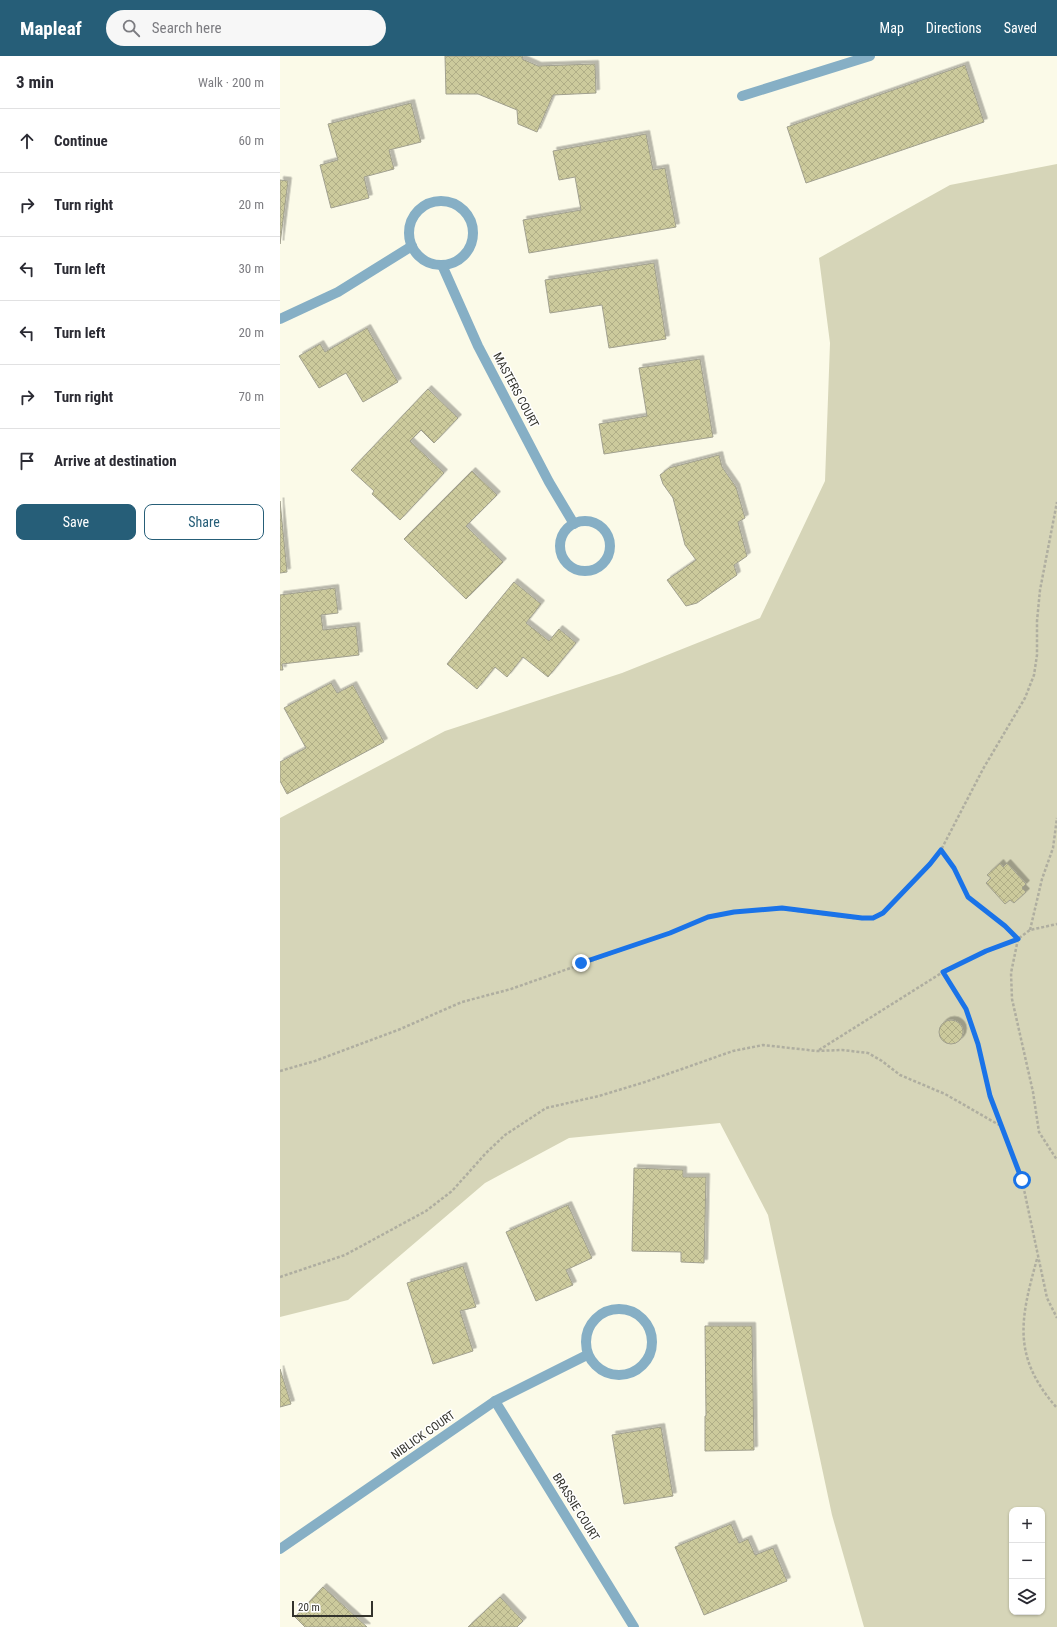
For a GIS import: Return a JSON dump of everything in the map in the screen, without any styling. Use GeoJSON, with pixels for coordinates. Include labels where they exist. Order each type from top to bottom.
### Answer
{"type":"FeatureCollection","features":[{"type":"Feature","properties":{"kind":"street"},"geometry":{"type":"LineString","coordinates":[[742,96],[870,56]]}},
{"type":"Feature","properties":{"kind":"street"},"geometry":{"type":"LineString","coordinates":[[440,201],[453,203],[463,210],[470,220],[473,232],[471,245],[464,255],[454,262],[442,265],[429,262],[419,256],[412,246],[409,233],[411,221],[418,211],[428,203],[440,201]]}},
{"type":"Feature","properties":{"kind":"street"},"geometry":{"type":"LineString","coordinates":[[280,319],[338,292],[412,246]]}},
{"type":"Feature","properties":{"kind":"street","name":"MASTERS COURT"},"geometry":{"type":"LineString","coordinates":[[442,265],[478,346],[574,524]]}},
{"type":"Feature","properties":{"kind":"street"},"geometry":{"type":"LineString","coordinates":[[583,521],[592,522],[601,527],[608,534],[610,544],[609,554],[605,562],[597,568],[588,571],[578,570],[569,565],[563,558],[560,548],[561,539],[566,530],[574,524],[583,521]]}},
{"type":"Feature","properties":{"kind":"street"},"geometry":{"type":"LineString","coordinates":[[618,1309],[631,1311],[643,1318],[650,1329],[653,1342],[650,1355],[643,1366],[632,1373],[619,1376],[606,1374],[595,1366],[587,1355],[585,1343],[588,1330],[595,1319],[606,1311],[618,1309]]}},
{"type":"Feature","properties":{"kind":"street","name":"NIBLICK COURT"},"geometry":{"type":"LineString","coordinates":[[280,1549],[495,1401],[587,1355]]}},
{"type":"Feature","properties":{"kind":"street","name":"BRASSIE COURT"},"geometry":{"type":"LineString","coordinates":[[495,1401],[634,1627]]}},
{"type":"Feature","properties":{"kind":"path"},"geometry":{"type":"LineString","coordinates":[[280,1071],[315,1061],[398,1030],[462,1002],[511,989],[670,933],[708,917],[734,912],[782,908],[862,918],[873,918],[883,913],[930,864],[941,850],[983,769],[1025,698],[1034,674],[1037,655],[1037,621],[1040,590],[1057,502]]}},
{"type":"Feature","properties":{"kind":"path"},"geometry":{"type":"LineString","coordinates":[[1030,930],[1042,879],[1053,848],[1057,818]]}},
{"type":"Feature","properties":{"kind":"path"},"geometry":{"type":"LineString","coordinates":[[941,850],[954,868],[968,897],[1005,926],[1018,939]]}},
{"type":"Feature","properties":{"kind":"path"},"geometry":{"type":"LineString","coordinates":[[818,1050],[943,972],[986,951],[1018,939],[1030,930],[1057,924]]}},
{"type":"Feature","properties":{"kind":"path"},"geometry":{"type":"LineString","coordinates":[[1018,939],[1011,973],[1012,999],[1033,1092],[1039,1132],[1057,1160]]}},
{"type":"Feature","properties":{"kind":"path"},"geometry":{"type":"LineString","coordinates":[[943,972],[966,1009],[978,1044],[990,1096],[1022,1180],[1046,1298],[1057,1318]]}},
{"type":"Feature","properties":{"kind":"path"},"geometry":{"type":"LineString","coordinates":[[280,1277],[345,1255],[426,1211],[452,1191],[486,1153],[505,1135],[546,1108],[599,1096],[645,1082],[733,1051],[763,1045],[868,1053],[882,1061],[900,1075],[945,1094],[1001,1126]]}},
{"type":"Feature","properties":{"kind":"path"},"geometry":{"type":"LineString","coordinates":[[1037,1259],[1023,1320],[1024,1349],[1034,1377],[1057,1408]]}},
{"type":"Feature","properties":{"kind":"green space"},"geometry":{"type":"Polygon","coordinates":[[[1057,164],[1057,1627],[864,1627],[832,1515],[768,1215],[720,1123],[569,1138],[485,1183],[348,1300],[280,1317],[280,818],[445,731],[622,673],[760,618],[825,481],[830,343],[819,258],[950,185],[1057,164]]]}},
{"type":"Feature","properties":{"kind":"building"},"geometry":{"type":"Polygon","coordinates":[[[445,56],[523,56],[522,59],[538,66],[595,64],[596,93],[553,95],[537,132],[518,124],[517,110],[478,94],[446,94],[445,56]]]}},
{"type":"Feature","properties":{"kind":"building"},"geometry":{"type":"Polygon","coordinates":[[[965,65],[984,122],[806,183],[787,127],[965,65]]]}},
{"type":"Feature","properties":{"kind":"building"},"geometry":{"type":"Polygon","coordinates":[[[411,103],[421,142],[389,150],[394,169],[364,177],[369,198],[331,208],[320,165],[338,160],[328,124],[411,103]]]}},
{"type":"Feature","properties":{"kind":"building"},"geometry":{"type":"Polygon","coordinates":[[[646,134],[653,170],[665,168],[676,227],[529,253],[523,220],[581,210],[575,177],[559,180],[553,151],[646,134]]]}},
{"type":"Feature","properties":{"kind":"building"},"geometry":{"type":"Polygon","coordinates":[[[280,180],[288,181],[280,244],[280,180]]]}},
{"type":"Feature","properties":{"kind":"building"},"geometry":{"type":"Polygon","coordinates":[[[654,263],[666,339],[609,348],[602,305],[550,313],[545,280],[654,263]]]}},
{"type":"Feature","properties":{"kind":"building"},"geometry":{"type":"Polygon","coordinates":[[[367,328],[398,382],[363,402],[346,373],[319,388],[299,356],[320,344],[325,352],[367,328]]]}},
{"type":"Feature","properties":{"kind":"building"},"geometry":{"type":"Polygon","coordinates":[[[700,359],[713,437],[604,454],[599,424],[647,416],[639,368],[700,359]]]}},
{"type":"Feature","properties":{"kind":"building"},"geometry":{"type":"Polygon","coordinates":[[[428,389],[458,418],[434,443],[421,430],[410,441],[444,473],[400,520],[372,494],[374,491],[351,470],[428,389]]]}},
{"type":"Feature","properties":{"kind":"building"},"geometry":{"type":"Polygon","coordinates":[[[719,455],[722,467],[736,487],[745,518],[738,522],[747,556],[734,565],[737,575],[697,603],[686,606],[667,580],[696,560],[685,545],[673,498],[663,484],[660,475],[669,468],[719,455]]]}},
{"type":"Feature","properties":{"kind":"building"},"geometry":{"type":"Polygon","coordinates":[[[472,471],[497,495],[466,526],[503,562],[466,599],[404,539],[472,471]]]}},
{"type":"Feature","properties":{"kind":"building"},"geometry":{"type":"Polygon","coordinates":[[[280,501],[287,572],[280,573],[280,501]]]}},
{"type":"Feature","properties":{"kind":"building"},"geometry":{"type":"Polygon","coordinates":[[[514,582],[541,604],[526,623],[549,641],[559,629],[576,643],[548,677],[523,657],[507,677],[495,667],[477,689],[447,664],[514,582]]]}},
{"type":"Feature","properties":{"kind":"building"},"geometry":{"type":"Polygon","coordinates":[[[335,588],[338,613],[321,615],[323,630],[356,626],[359,655],[282,664],[283,670],[280,670],[280,595],[335,588]]]}},
{"type":"Feature","properties":{"kind":"building"},"geometry":{"type":"Polygon","coordinates":[[[331,683],[337,693],[353,685],[384,742],[287,794],[280,781],[280,762],[306,748],[284,708],[331,683]]]}},
{"type":"Feature","properties":{"kind":"building"},"geometry":{"type":"Polygon","coordinates":[[[1000,863],[1003,867],[1007,863],[1026,884],[1022,888],[1026,892],[1014,903],[1010,900],[1005,904],[986,883],[991,878],[987,875],[1000,863]]]}},
{"type":"Feature","properties":{"kind":"building"},"geometry":{"type":"Polygon","coordinates":[[[951,1020],[960,1023],[963,1032],[960,1041],[951,1044],[942,1041],[939,1032],[942,1023],[951,1020]]]}},
{"type":"Feature","properties":{"kind":"building"},"geometry":{"type":"Polygon","coordinates":[[[634,1168],[683,1170],[683,1177],[706,1177],[704,1263],[681,1262],[681,1252],[632,1251],[634,1168]]]}},
{"type":"Feature","properties":{"kind":"building"},"geometry":{"type":"Polygon","coordinates":[[[568,1205],[592,1258],[566,1270],[573,1285],[536,1301],[506,1232],[568,1205]]]}},
{"type":"Feature","properties":{"kind":"building"},"geometry":{"type":"Polygon","coordinates":[[[463,1266],[476,1307],[460,1311],[473,1351],[433,1364],[407,1283],[463,1266]]]}},
{"type":"Feature","properties":{"kind":"building"},"geometry":{"type":"Polygon","coordinates":[[[705,1326],[752,1326],[754,1450],[705,1451],[705,1326]]]}},
{"type":"Feature","properties":{"kind":"building"},"geometry":{"type":"Polygon","coordinates":[[[280,1369],[291,1404],[280,1407],[280,1369]]]}},
{"type":"Feature","properties":{"kind":"building"},"geometry":{"type":"Polygon","coordinates":[[[661,1427],[673,1496],[624,1504],[612,1435],[661,1427]]]}},
{"type":"Feature","properties":{"kind":"building"},"geometry":{"type":"Polygon","coordinates":[[[731,1524],[739,1543],[748,1539],[755,1555],[773,1548],[787,1581],[704,1615],[675,1547],[731,1524]]]}},
{"type":"Feature","properties":{"kind":"building"},"geometry":{"type":"Polygon","coordinates":[[[323,1587],[367,1627],[305,1627],[295,1617],[323,1587]]]}},
{"type":"Feature","properties":{"kind":"building"},"geometry":{"type":"Polygon","coordinates":[[[500,1597],[523,1621],[517,1627],[468,1627],[500,1597]]]}},
{"type":"Feature","properties":{"kind":"route"},"geometry":{"type":"LineString","coordinates":[[581,963],[670,933],[708,917],[734,912],[782,908],[862,918],[873,918],[883,913],[930,864],[941,850],[954,868],[968,897],[1005,926],[1018,939],[986,951],[943,972],[966,1009],[978,1044],[990,1096],[1022,1180]]}}]}
